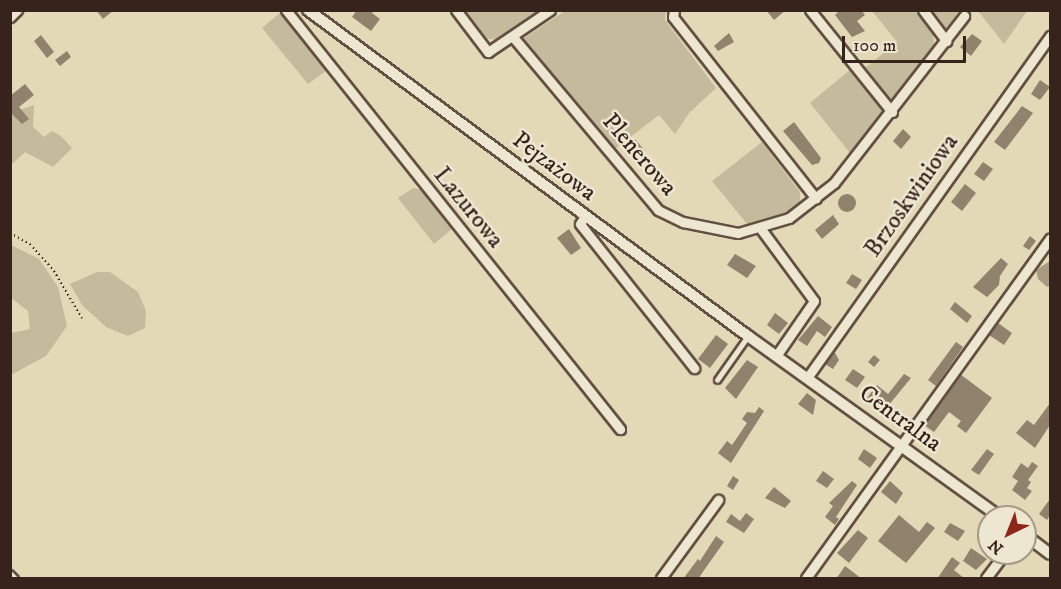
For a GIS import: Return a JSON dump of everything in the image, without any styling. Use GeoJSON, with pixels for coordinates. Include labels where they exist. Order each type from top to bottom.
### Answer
{"type":"FeatureCollection","features":[{"type":"Feature","properties":{"kind":"street"},"geometry":{"type":"LineString","coordinates":[[10,17],[17,10]]}},
{"type":"Feature","properties":{"kind":"street","name":"Lazurowa"},"geometry":{"type":"LineString","coordinates":[[286,10],[620,429]]}},
{"type":"Feature","properties":{"kind":"street","name":"Pejzażowa"},"geometry":{"type":"LineString","coordinates":[[308,10],[776,356]]}},
{"type":"Feature","properties":{"kind":"street"},"geometry":{"type":"LineString","coordinates":[[456,10],[489,52],[513,38],[550,10]]}},
{"type":"Feature","properties":{"kind":"street"},"geometry":{"type":"LineString","coordinates":[[674,10],[673,17],[816,200]]}},
{"type":"Feature","properties":{"kind":"street"},"geometry":{"type":"LineString","coordinates":[[810,10],[892,112]]}},
{"type":"Feature","properties":{"kind":"street"},"geometry":{"type":"LineString","coordinates":[[923,10],[946,41]]}},
{"type":"Feature","properties":{"kind":"street","name":"Plenerowa"},"geometry":{"type":"LineString","coordinates":[[513,38],[658,210],[683,222],[723,232],[761,228],[789,218],[816,200],[892,112],[964,16]]}},
{"type":"Feature","properties":{"kind":"street","name":"Brzoskwiniowa"},"geometry":{"type":"LineString","coordinates":[[807,378],[1050,36]]}},
{"type":"Feature","properties":{"kind":"street"},"geometry":{"type":"LineString","coordinates":[[585,216],[580,224],[694,368]]}},
{"type":"Feature","properties":{"kind":"street"},"geometry":{"type":"LineString","coordinates":[[761,228],[814,301],[776,356]]}},
{"type":"Feature","properties":{"kind":"street"},"geometry":{"type":"LineString","coordinates":[[806,579],[1050,238]]}},
{"type":"Feature","properties":{"kind":"street","name":"Centralna"},"geometry":{"type":"LineString","coordinates":[[776,356],[983,505]]}},
{"type":"Feature","properties":{"kind":"street"},"geometry":{"type":"LineString","coordinates":[[661,579],[718,500]]}},
{"type":"Feature","properties":{"kind":"street"},"geometry":{"type":"LineString","coordinates":[[1037,544],[1050,553]]}},
{"type":"Feature","properties":{"kind":"street"},"geometry":{"type":"LineString","coordinates":[[986,579],[996,565]]}},
{"type":"Feature","properties":{"kind":"lane"},"geometry":{"type":"LineString","coordinates":[[717,380],[748,336]]}},
{"type":"Feature","properties":{"kind":"lane"},"geometry":{"type":"LineString","coordinates":[[10,573],[15,579]]}},
{"type":"Feature","properties":{"kind":"path"},"geometry":{"type":"LineString","coordinates":[[10,233],[30,244],[54,271],[82,318]]}},
{"type":"Feature","properties":{"kind":"shaded area"},"geometry":{"type":"Polygon","coordinates":[[[463,11],[539,11],[496,40],[485,38],[463,11]]]}},
{"type":"Feature","properties":{"kind":"shaded area"},"geometry":{"type":"Polygon","coordinates":[[[565,11],[666,11],[665,20],[716,88],[689,113],[675,134],[659,115],[615,149],[521,40],[565,11]]]}},
{"type":"Feature","properties":{"kind":"shaded area"},"geometry":{"type":"Polygon","coordinates":[[[872,11],[915,11],[933,33],[934,44],[895,98],[889,98],[865,68],[897,42],[872,11]]]}},
{"type":"Feature","properties":{"kind":"shaded area"},"geometry":{"type":"Polygon","coordinates":[[[928,11],[959,11],[944,31],[928,11]]]}},
{"type":"Feature","properties":{"kind":"shaded area"},"geometry":{"type":"Polygon","coordinates":[[[978,11],[1027,11],[1004,44],[978,11]]]}},
{"type":"Feature","properties":{"kind":"shaded area"},"geometry":{"type":"Polygon","coordinates":[[[281,12],[327,70],[308,84],[262,28],[281,12]]]}},
{"type":"Feature","properties":{"kind":"shaded area"},"geometry":{"type":"Polygon","coordinates":[[[851,69],[882,109],[880,117],[850,153],[810,103],[851,69]]]}},
{"type":"Feature","properties":{"kind":"shaded area"},"geometry":{"type":"Polygon","coordinates":[[[34,105],[33,127],[44,137],[52,131],[61,136],[72,148],[53,167],[25,152],[11,165],[11,113],[34,105]]]}},
{"type":"Feature","properties":{"kind":"shaded area"},"geometry":{"type":"Polygon","coordinates":[[[762,142],[800,192],[800,203],[784,213],[747,224],[712,181],[762,142]]]}},
{"type":"Feature","properties":{"kind":"shaded area"},"geometry":{"type":"Polygon","coordinates":[[[413,188],[423,190],[453,228],[434,244],[398,198],[413,188]]]}},
{"type":"Feature","properties":{"kind":"shaded area"},"geometry":{"type":"Polygon","coordinates":[[[11,245],[39,259],[58,287],[67,326],[46,356],[11,375],[11,333],[30,329],[28,311],[11,298],[11,245]]]}},
{"type":"Feature","properties":{"kind":"shaded area"},"geometry":{"type":"Polygon","coordinates":[[[1050,261],[1050,286],[1047,287],[1038,279],[1036,270],[1050,261]]]}},
{"type":"Feature","properties":{"kind":"shaded area"},"geometry":{"type":"Polygon","coordinates":[[[97,272],[110,272],[138,292],[146,311],[145,328],[128,336],[106,327],[82,305],[70,284],[97,272]]]}},
{"type":"Feature","properties":{"kind":"building"},"geometry":{"type":"Polygon","coordinates":[[[96,10],[114,10],[103,19],[96,10]]]}},
{"type":"Feature","properties":{"kind":"building"},"geometry":{"type":"Polygon","coordinates":[[[357,10],[374,10],[372,13],[380,19],[371,31],[352,17],[357,10]]]}},
{"type":"Feature","properties":{"kind":"building"},"geometry":{"type":"Polygon","coordinates":[[[766,10],[786,10],[774,20],[766,10]]]}},
{"type":"Feature","properties":{"kind":"building"},"geometry":{"type":"Polygon","coordinates":[[[840,10],[861,10],[865,15],[857,21],[865,31],[852,37],[835,15],[840,10]]]}},
{"type":"Feature","properties":{"kind":"building"},"geometry":{"type":"Polygon","coordinates":[[[729,33],[734,42],[718,51],[714,46],[729,33]]]}},
{"type":"Feature","properties":{"kind":"building"},"geometry":{"type":"Polygon","coordinates":[[[972,34],[982,41],[971,56],[960,47],[972,34]]]}},
{"type":"Feature","properties":{"kind":"building"},"geometry":{"type":"Polygon","coordinates":[[[41,35],[54,52],[47,58],[34,41],[41,35]]]}},
{"type":"Feature","properties":{"kind":"building"},"geometry":{"type":"Polygon","coordinates":[[[67,51],[71,57],[60,66],[55,60],[67,51]]]}},
{"type":"Feature","properties":{"kind":"building"},"geometry":{"type":"Polygon","coordinates":[[[1040,80],[1050,87],[1040,100],[1031,94],[1040,80]]]}},
{"type":"Feature","properties":{"kind":"building"},"geometry":{"type":"Polygon","coordinates":[[[25,84],[34,95],[19,107],[29,119],[22,124],[10,112],[10,96],[25,84]]]}},
{"type":"Feature","properties":{"kind":"building"},"geometry":{"type":"Polygon","coordinates":[[[1022,106],[1033,113],[1005,150],[994,142],[1022,106]]]}},
{"type":"Feature","properties":{"kind":"building"},"geometry":{"type":"Polygon","coordinates":[[[794,122],[821,158],[819,163],[812,165],[783,131],[794,122]]]}},
{"type":"Feature","properties":{"kind":"building"},"geometry":{"type":"Polygon","coordinates":[[[903,129],[911,137],[901,149],[893,141],[903,129]]]}},
{"type":"Feature","properties":{"kind":"building"},"geometry":{"type":"Polygon","coordinates":[[[635,139],[645,151],[637,158],[627,146],[635,139]]]}},
{"type":"Feature","properties":{"kind":"building"},"geometry":{"type":"Polygon","coordinates":[[[983,162],[993,169],[984,181],[974,174],[983,162]]]}},
{"type":"Feature","properties":{"kind":"building"},"geometry":{"type":"Polygon","coordinates":[[[965,184],[976,193],[962,211],[951,202],[965,184]]]}},
{"type":"Feature","properties":{"kind":"building"},"geometry":{"type":"Polygon","coordinates":[[[847,194],[853,197],[856,203],[853,209],[847,212],[841,209],[838,203],[841,197],[847,194]]]}},
{"type":"Feature","properties":{"kind":"building"},"geometry":{"type":"Polygon","coordinates":[[[833,215],[839,224],[822,239],[815,230],[833,215]]]}},
{"type":"Feature","properties":{"kind":"building"},"geometry":{"type":"Polygon","coordinates":[[[569,229],[581,248],[571,255],[557,238],[569,229]]]}},
{"type":"Feature","properties":{"kind":"building"},"geometry":{"type":"Polygon","coordinates":[[[1030,236],[1036,241],[1029,250],[1023,246],[1030,236]]]}},
{"type":"Feature","properties":{"kind":"building"},"geometry":{"type":"Polygon","coordinates":[[[735,254],[756,266],[747,278],[727,265],[735,254]]]}},
{"type":"Feature","properties":{"kind":"building"},"geometry":{"type":"Polygon","coordinates":[[[1001,258],[1008,264],[1000,276],[999,285],[987,297],[973,287],[1001,258]]]}},
{"type":"Feature","properties":{"kind":"building"},"geometry":{"type":"Polygon","coordinates":[[[852,274],[862,280],[856,289],[846,283],[852,274]]]}},
{"type":"Feature","properties":{"kind":"building"},"geometry":{"type":"Polygon","coordinates":[[[955,302],[972,316],[967,323],[950,309],[955,302]]]}},
{"type":"Feature","properties":{"kind":"building"},"geometry":{"type":"Polygon","coordinates":[[[775,313],[788,323],[779,334],[767,325],[775,313]]]}},
{"type":"Feature","properties":{"kind":"building"},"geometry":{"type":"Polygon","coordinates":[[[818,316],[832,327],[825,337],[817,331],[807,346],[798,340],[818,316]]]}},
{"type":"Feature","properties":{"kind":"building"},"geometry":{"type":"Polygon","coordinates":[[[998,323],[1012,333],[1004,345],[989,335],[998,323]]]}},
{"type":"Feature","properties":{"kind":"building"},"geometry":{"type":"Polygon","coordinates":[[[716,335],[728,344],[710,368],[698,359],[716,335]]]}},
{"type":"Feature","properties":{"kind":"building"},"geometry":{"type":"Polygon","coordinates":[[[956,342],[963,347],[936,386],[928,380],[956,342]]]}},
{"type":"Feature","properties":{"kind":"building"},"geometry":{"type":"Polygon","coordinates":[[[834,351],[839,360],[833,369],[825,364],[834,351]]]}},
{"type":"Feature","properties":{"kind":"building"},"geometry":{"type":"Polygon","coordinates":[[[874,355],[880,360],[874,367],[868,362],[874,355]]]}},
{"type":"Feature","properties":{"kind":"building"},"geometry":{"type":"Polygon","coordinates":[[[747,360],[758,367],[736,399],[725,388],[747,360]]]}},
{"type":"Feature","properties":{"kind":"building"},"geometry":{"type":"Polygon","coordinates":[[[853,369],[865,377],[857,388],[845,380],[853,369]]]}},
{"type":"Feature","properties":{"kind":"building"},"geometry":{"type":"Polygon","coordinates":[[[904,374],[911,378],[888,406],[881,401],[877,406],[867,398],[877,385],[888,394],[904,374]]]}},
{"type":"Feature","properties":{"kind":"building"},"geometry":{"type":"Polygon","coordinates":[[[960,374],[992,398],[966,433],[957,426],[961,421],[949,412],[934,432],[924,425],[960,374]]]}},
{"type":"Feature","properties":{"kind":"building"},"geometry":{"type":"Polygon","coordinates":[[[807,393],[816,400],[813,415],[798,404],[807,393]]]}},
{"type":"Feature","properties":{"kind":"building"},"geometry":{"type":"Polygon","coordinates":[[[1050,403],[1050,425],[1035,448],[1016,433],[1027,420],[1034,425],[1050,403]]]}},
{"type":"Feature","properties":{"kind":"building"},"geometry":{"type":"Polygon","coordinates":[[[759,407],[764,411],[731,463],[718,453],[727,441],[732,445],[747,423],[742,419],[747,412],[755,413],[759,407]]]}},
{"type":"Feature","properties":{"kind":"building"},"geometry":{"type":"Polygon","coordinates":[[[864,449],[877,458],[870,468],[858,459],[864,449]]]}},
{"type":"Feature","properties":{"kind":"building"},"geometry":{"type":"Polygon","coordinates":[[[987,449],[994,454],[979,475],[971,470],[987,449]]]}},
{"type":"Feature","properties":{"kind":"building"},"geometry":{"type":"Polygon","coordinates":[[[1032,462],[1038,466],[1028,480],[1031,482],[1027,488],[1032,491],[1025,500],[1012,490],[1018,481],[1012,477],[1021,463],[1028,468],[1032,462]]]}},
{"type":"Feature","properties":{"kind":"building"},"geometry":{"type":"Polygon","coordinates":[[[823,471],[834,479],[827,488],[816,481],[823,471]]]}},
{"type":"Feature","properties":{"kind":"building"},"geometry":{"type":"Polygon","coordinates":[[[733,476],[739,480],[733,490],[727,486],[733,476]]]}},
{"type":"Feature","properties":{"kind":"building"},"geometry":{"type":"Polygon","coordinates":[[[852,481],[857,485],[836,517],[839,519],[835,525],[825,517],[833,506],[829,503],[852,481]]]}},
{"type":"Feature","properties":{"kind":"building"},"geometry":{"type":"Polygon","coordinates":[[[890,481],[903,493],[896,504],[881,492],[890,481]]]}},
{"type":"Feature","properties":{"kind":"building"},"geometry":{"type":"Polygon","coordinates":[[[774,487],[791,501],[785,508],[765,498],[774,487]]]}},
{"type":"Feature","properties":{"kind":"building"},"geometry":{"type":"Polygon","coordinates":[[[1050,499],[1050,515],[1047,520],[1039,514],[1050,499]]]}},
{"type":"Feature","properties":{"kind":"building"},"geometry":{"type":"Polygon","coordinates":[[[746,513],[754,519],[744,533],[726,522],[731,514],[740,521],[746,513]]]}},
{"type":"Feature","properties":{"kind":"building"},"geometry":{"type":"Polygon","coordinates":[[[899,515],[919,532],[927,522],[935,528],[906,563],[878,541],[899,515]]]}},
{"type":"Feature","properties":{"kind":"building"},"geometry":{"type":"Polygon","coordinates":[[[950,523],[965,531],[958,541],[944,532],[950,523]]]}},
{"type":"Feature","properties":{"kind":"building"},"geometry":{"type":"Polygon","coordinates":[[[858,530],[868,538],[849,563],[837,553],[858,530]]]}},
{"type":"Feature","properties":{"kind":"building"},"geometry":{"type":"Polygon","coordinates":[[[716,536],[724,542],[698,579],[683,579],[698,559],[700,561],[716,536]]]}},
{"type":"Feature","properties":{"kind":"building"},"geometry":{"type":"Polygon","coordinates":[[[971,548],[977,552],[977,565],[981,565],[976,570],[963,561],[971,548]]]}},
{"type":"Feature","properties":{"kind":"building"},"geometry":{"type":"Polygon","coordinates":[[[952,557],[960,563],[954,570],[965,579],[937,579],[952,557]]]}},
{"type":"Feature","properties":{"kind":"building"},"geometry":{"type":"Polygon","coordinates":[[[845,566],[862,579],[836,579],[845,566]]]}}]}
